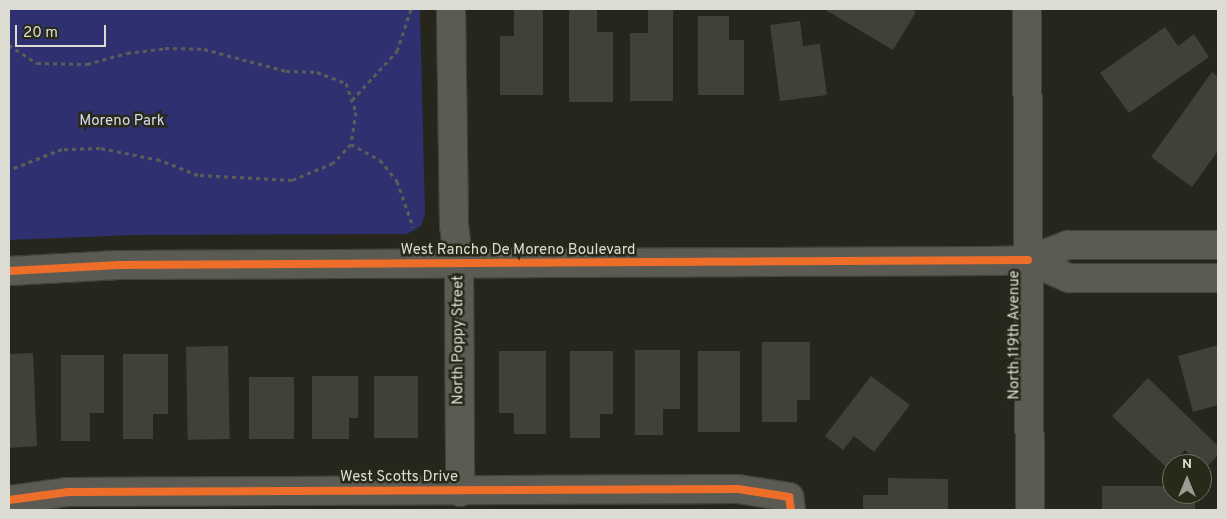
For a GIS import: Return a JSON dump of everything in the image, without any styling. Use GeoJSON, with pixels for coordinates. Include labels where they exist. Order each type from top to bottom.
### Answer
{"type":"FeatureCollection","features":[{"type":"Feature","properties":{"kind":"street","name":"North Poppy Street"},"geometry":{"type":"LineString","coordinates":[[451,9],[454,225],[459,265],[460,492]]}},
{"type":"Feature","properties":{"kind":"street","name":"North 119th Avenue"},"geometry":{"type":"LineString","coordinates":[[1028,9],[1030,510]]}},
{"type":"Feature","properties":{"kind":"street","name":"West Rancho De Moreno Boulevard"},"geometry":{"type":"LineString","coordinates":[[9,271],[119,265],[459,265],[1028,260],[1068,244],[1218,245]]}},
{"type":"Feature","properties":{"kind":"street","name":"West Rancho De Moreno Boulevard"},"geometry":{"type":"LineString","coordinates":[[1028,260],[1069,278],[1218,278]]}},
{"type":"Feature","properties":{"kind":"street","name":"West Scotts Drive"},"geometry":{"type":"LineString","coordinates":[[9,500],[68,492],[460,492],[738,489],[790,503]]}},
{"type":"Feature","properties":{"kind":"path"},"geometry":{"type":"LineString","coordinates":[[352,100],[397,51],[411,9]]}},
{"type":"Feature","properties":{"kind":"path"},"geometry":{"type":"LineString","coordinates":[[9,45],[37,63],[86,64],[127,53],[165,48],[204,49],[286,71],[317,72],[346,83],[356,112],[351,144],[333,163],[292,180],[198,175],[160,160],[100,148],[62,149],[9,170]]}},
{"type":"Feature","properties":{"kind":"path"},"geometry":{"type":"LineString","coordinates":[[351,144],[380,160],[396,181],[413,227]]}},
{"type":"Feature","properties":{"kind":"green space","name":"Moreno Park"},"geometry":{"type":"Polygon","coordinates":[[[9,9],[420,9],[425,215],[421,226],[407,234],[135,235],[9,240],[9,9]]]}},
{"type":"Feature","properties":{"kind":"building"},"geometry":{"type":"Polygon","coordinates":[[[514,9],[543,9],[543,95],[500,95],[500,36],[514,36],[514,9]]]}},
{"type":"Feature","properties":{"kind":"building"},"geometry":{"type":"Polygon","coordinates":[[[569,9],[597,9],[597,32],[613,32],[613,102],[569,102],[569,9]]]}},
{"type":"Feature","properties":{"kind":"building"},"geometry":{"type":"Polygon","coordinates":[[[648,9],[673,9],[673,101],[630,101],[630,33],[648,33],[648,9]]]}},
{"type":"Feature","properties":{"kind":"building"},"geometry":{"type":"Polygon","coordinates":[[[824,9],[911,9],[916,12],[893,50],[824,9]]]}},
{"type":"Feature","properties":{"kind":"building"},"geometry":{"type":"Polygon","coordinates":[[[698,16],[729,16],[729,40],[744,40],[744,95],[698,95],[698,16]]]}},
{"type":"Feature","properties":{"kind":"building"},"geometry":{"type":"Polygon","coordinates":[[[800,21],[803,46],[820,44],[827,95],[780,101],[770,25],[800,21]]]}},
{"type":"Feature","properties":{"kind":"building"},"geometry":{"type":"Polygon","coordinates":[[[1165,27],[1178,46],[1194,34],[1209,57],[1129,113],[1100,73],[1165,27]]]}},
{"type":"Feature","properties":{"kind":"building"},"geometry":{"type":"Polygon","coordinates":[[[1212,72],[1218,77],[1218,151],[1192,187],[1151,157],[1212,72]]]}},
{"type":"Feature","properties":{"kind":"building"},"geometry":{"type":"Polygon","coordinates":[[[762,342],[810,342],[810,400],[797,400],[797,422],[762,422],[762,342]]]}},
{"type":"Feature","properties":{"kind":"building"},"geometry":{"type":"Polygon","coordinates":[[[1218,345],[1218,405],[1193,412],[1178,356],[1218,345]]]}},
{"type":"Feature","properties":{"kind":"building"},"geometry":{"type":"Polygon","coordinates":[[[228,346],[230,439],[188,440],[186,347],[228,346]]]}},
{"type":"Feature","properties":{"kind":"building"},"geometry":{"type":"Polygon","coordinates":[[[635,350],[680,350],[680,409],[663,409],[663,435],[635,435],[635,350]]]}},
{"type":"Feature","properties":{"kind":"building"},"geometry":{"type":"Polygon","coordinates":[[[499,351],[546,351],[546,434],[514,434],[514,413],[499,413],[499,351]]]}},
{"type":"Feature","properties":{"kind":"building"},"geometry":{"type":"Polygon","coordinates":[[[570,351],[613,351],[613,414],[600,414],[600,438],[570,438],[570,351]]]}},
{"type":"Feature","properties":{"kind":"building"},"geometry":{"type":"Polygon","coordinates":[[[698,351],[740,351],[740,432],[698,432],[698,351]]]}},
{"type":"Feature","properties":{"kind":"building"},"geometry":{"type":"Polygon","coordinates":[[[33,353],[37,446],[9,448],[9,354],[33,353]]]}},
{"type":"Feature","properties":{"kind":"building"},"geometry":{"type":"Polygon","coordinates":[[[123,354],[168,354],[168,414],[153,414],[153,439],[123,439],[123,354]]]}},
{"type":"Feature","properties":{"kind":"building"},"geometry":{"type":"Polygon","coordinates":[[[61,355],[104,355],[104,413],[90,413],[90,441],[61,441],[61,355]]]}},
{"type":"Feature","properties":{"kind":"building"},"geometry":{"type":"Polygon","coordinates":[[[312,376],[358,376],[358,418],[349,418],[349,439],[312,439],[312,376]]]}},
{"type":"Feature","properties":{"kind":"building"},"geometry":{"type":"Polygon","coordinates":[[[374,376],[418,376],[418,438],[374,438],[374,376]]]}},
{"type":"Feature","properties":{"kind":"building"},"geometry":{"type":"Polygon","coordinates":[[[871,376],[910,405],[874,452],[854,436],[843,450],[825,436],[871,376]]]}},
{"type":"Feature","properties":{"kind":"building"},"geometry":{"type":"Polygon","coordinates":[[[249,377],[294,377],[294,439],[249,439],[249,377]]]}},
{"type":"Feature","properties":{"kind":"building"},"geometry":{"type":"Polygon","coordinates":[[[1148,378],[1218,446],[1218,455],[1212,461],[1212,454],[1189,454],[1185,450],[1181,454],[1162,454],[1162,463],[1112,416],[1148,378]]]}},
{"type":"Feature","properties":{"kind":"building"},"geometry":{"type":"Polygon","coordinates":[[[888,478],[948,479],[948,510],[863,510],[863,495],[888,495],[888,478]]]}},
{"type":"Feature","properties":{"kind":"building"},"geometry":{"type":"Polygon","coordinates":[[[1102,486],[1162,486],[1162,504],[1195,504],[1195,510],[1102,510],[1102,486]]]}},
{"type":"Feature","properties":{"kind":"cycle path"},"geometry":{"type":"LineString","coordinates":[[9,271],[119,265],[1028,260]]}},
{"type":"Feature","properties":{"kind":"cycle path"},"geometry":{"type":"LineString","coordinates":[[9,500],[68,492],[738,489],[789,497],[791,510]]}}]}
